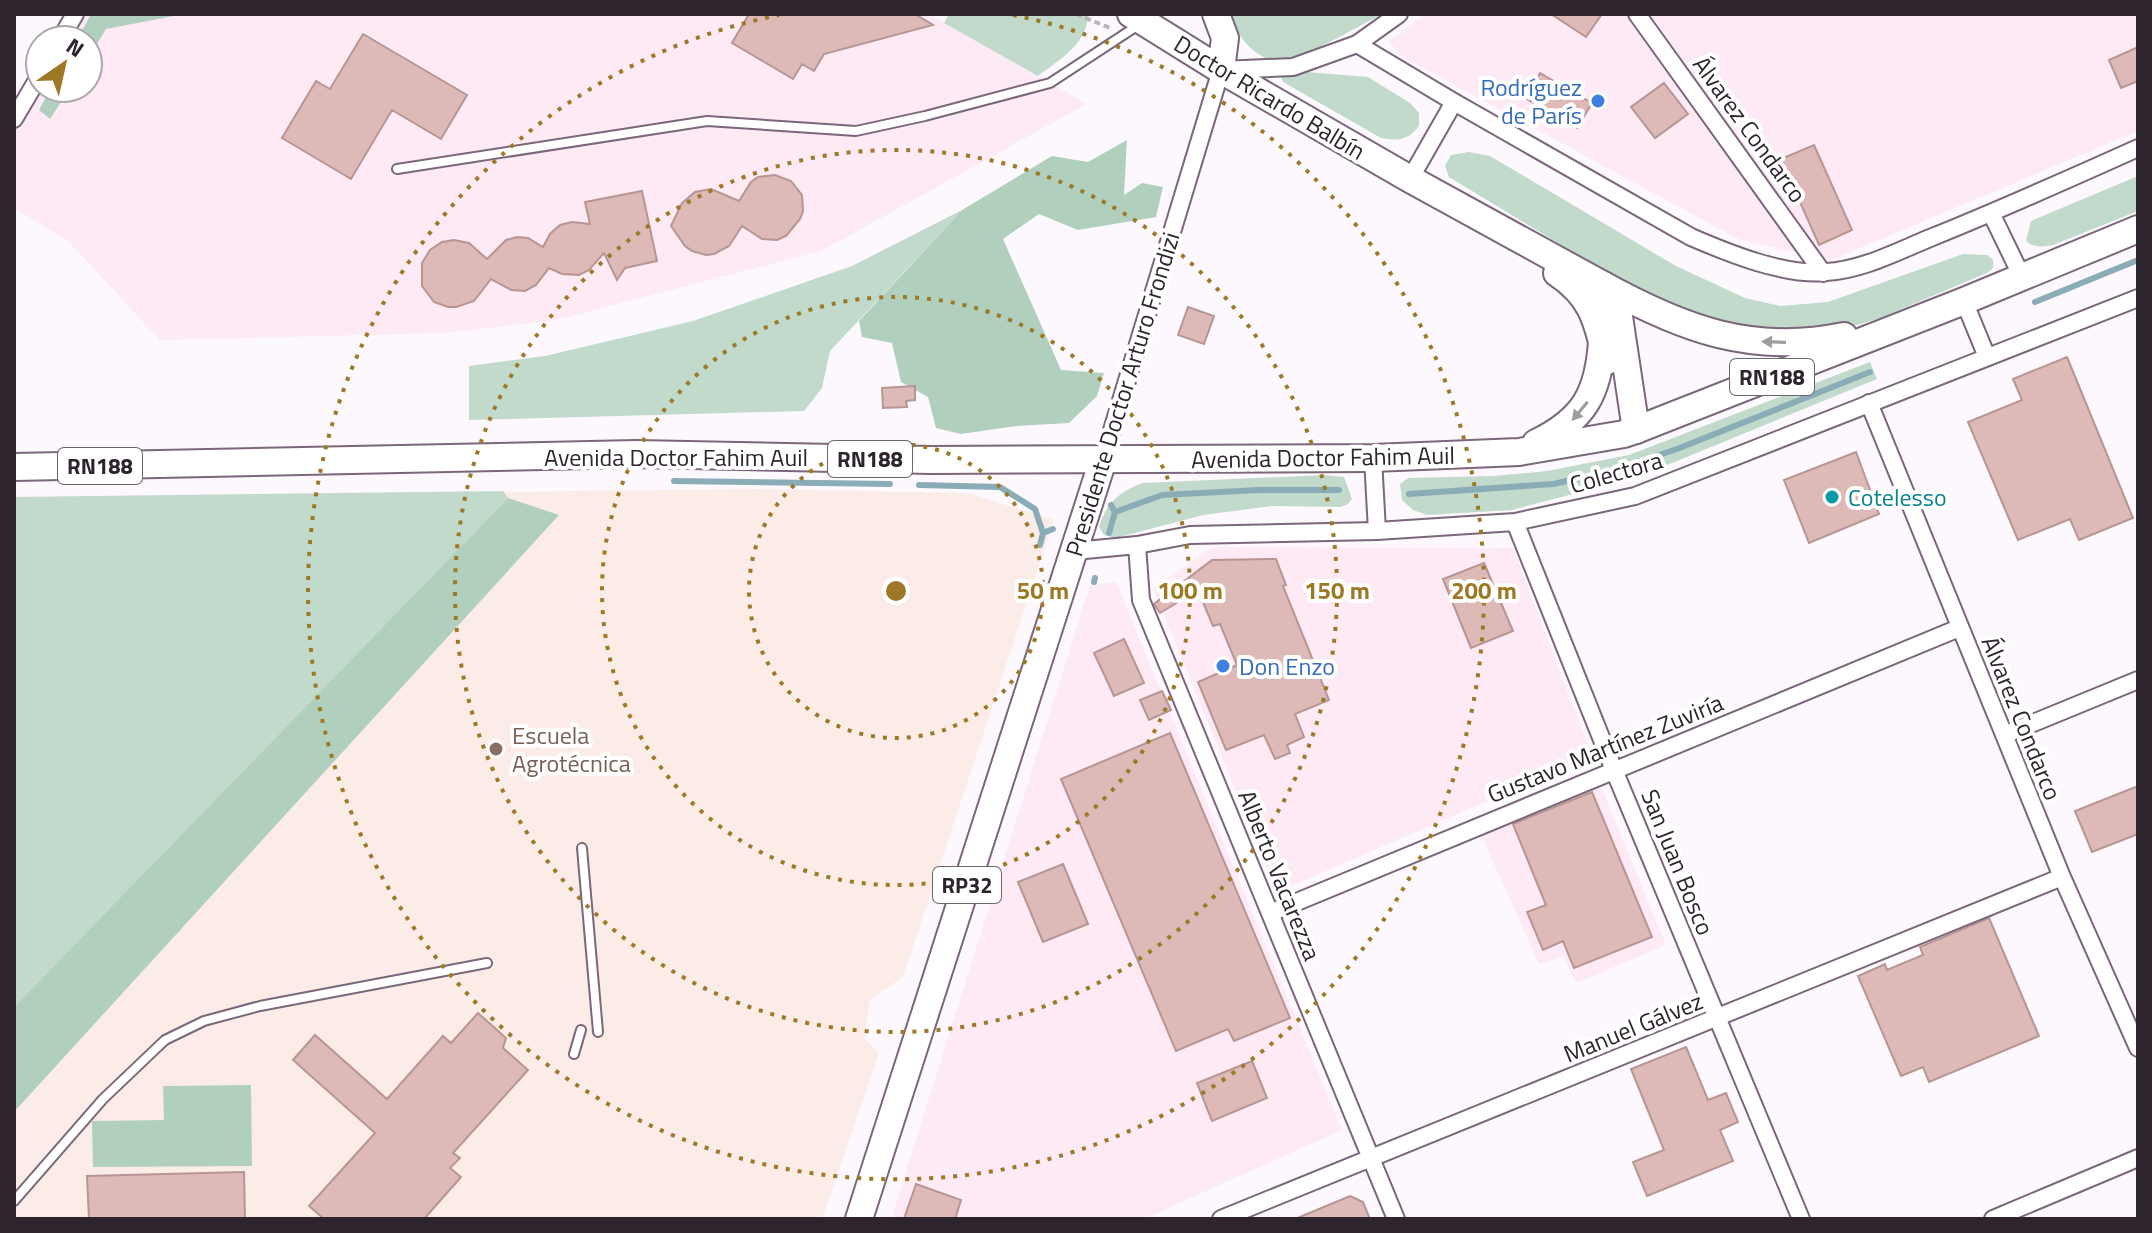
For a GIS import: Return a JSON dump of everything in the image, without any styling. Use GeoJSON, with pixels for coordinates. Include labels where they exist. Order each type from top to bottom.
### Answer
{"type":"FeatureCollection","features":[{"type":"Feature","properties":{"kind":"main road"},"geometry":{"type":"LineString","coordinates":[[1216,14],[1225,38],[1221,70]]}},
{"type":"Feature","properties":{"kind":"main road","name":"Doctor Ricardo Balbín"},"geometry":{"type":"LineString","coordinates":[[1133,23],[1410,179],[1671,320],[1737,340],[1807,343],[1906,323]]}},
{"type":"Feature","properties":{"kind":"main road","name":"Doctor Ricardo Balbín"},"geometry":{"type":"LineString","coordinates":[[1410,179],[1571,282],[1591,305],[1630,432]]}},
{"type":"Feature","properties":{"kind":"main road","name":"RN188"},"geometry":{"type":"LineString","coordinates":[[1630,432],[2138,229]]}},
{"type":"Feature","properties":{"kind":"main road"},"geometry":{"type":"LineString","coordinates":[[1603,285],[1615,299],[1618,310],[1630,432]]}},
{"type":"Feature","properties":{"kind":"main road"},"geometry":{"type":"LineString","coordinates":[[1519,452],[1554,434],[1578,416],[1590,400],[1600,363],[1602,340]]}},
{"type":"Feature","properties":{"kind":"main road","name":"Avenida Doctor Fahim Auil"},"geometry":{"type":"LineString","coordinates":[[14,467],[636,454],[931,460],[1373,458],[1519,452],[1630,432]]}},
{"type":"Feature","properties":{"kind":"main road","name":"Presidente Doctor Arturo Frondizi"},"geometry":{"type":"LineString","coordinates":[[859,1219],[1103,460]]}},
{"type":"Feature","properties":{"kind":"street"},"geometry":{"type":"LineString","coordinates":[[1221,70],[1293,67],[1357,44],[1399,14]]}},
{"type":"Feature","properties":{"kind":"street","name":"Álvarez Condarco"},"geometry":{"type":"LineString","coordinates":[[1637,14],[1823,273]]}},
{"type":"Feature","properties":{"kind":"street"},"geometry":{"type":"LineString","coordinates":[[1357,44],[1691,237],[1732,255],[1771,266],[1823,273],[1859,267],[2138,148]]}},
{"type":"Feature","properties":{"kind":"street","name":"Presidente Doctor Arturo Frondizi"},"geometry":{"type":"LineString","coordinates":[[1103,460],[1221,70]]}},
{"type":"Feature","properties":{"kind":"street"},"geometry":{"type":"LineString","coordinates":[[1410,179],[1454,102]]}},
{"type":"Feature","properties":{"kind":"street"},"geometry":{"type":"LineString","coordinates":[[1991,213],[2022,277]]}},
{"type":"Feature","properties":{"kind":"street","name":"Colectora"},"geometry":{"type":"LineString","coordinates":[[1075,551],[1137,545],[1190,535],[1377,531],[1515,522],[1635,496],[2138,298]]}},
{"type":"Feature","properties":{"kind":"street"},"geometry":{"type":"LineString","coordinates":[[1964,301],[1987,357]]}},
{"type":"Feature","properties":{"kind":"street","name":"Álvarez Condarco"},"geometry":{"type":"LineString","coordinates":[[1869,403],[2062,877],[2138,1048]]}},
{"type":"Feature","properties":{"kind":"street"},"geometry":{"type":"LineString","coordinates":[[1373,458],[1377,531]]}},
{"type":"Feature","properties":{"kind":"street","name":"San Juan Bosco"},"geometry":{"type":"LineString","coordinates":[[1515,522],[1614,770],[1801,1219]]}},
{"type":"Feature","properties":{"kind":"street","name":"Alberto Vacarezza"},"geometry":{"type":"LineString","coordinates":[[1137,545],[1141,600],[1396,1219]]}},
{"type":"Feature","properties":{"kind":"street","name":"Gustavo Martínez Zuviría"},"geometry":{"type":"LineString","coordinates":[[1270,913],[1959,628]]}},
{"type":"Feature","properties":{"kind":"street"},"geometry":{"type":"LineString","coordinates":[[2004,735],[2138,680]]}},
{"type":"Feature","properties":{"kind":"street","name":"Manuel Gálvez"},"geometry":{"type":"LineString","coordinates":[[1221,1219],[2062,877]]}},
{"type":"Feature","properties":{"kind":"street"},"geometry":{"type":"LineString","coordinates":[[1993,1219],[2138,1158]]}},
{"type":"Feature","properties":{"kind":"lane"},"geometry":{"type":"LineString","coordinates":[[397,169],[707,121],[856,131],[1050,83],[1133,23]]}},
{"type":"Feature","properties":{"kind":"lane"},"geometry":{"type":"LineString","coordinates":[[582,848],[598,1032]]}},
{"type":"Feature","properties":{"kind":"lane"},"geometry":{"type":"LineString","coordinates":[[14,1201],[103,1099],[165,1040],[204,1021],[260,1006],[487,963]]}},
{"type":"Feature","properties":{"kind":"lane"},"geometry":{"type":"LineString","coordinates":[[574,1054],[581,1030]]}},
{"type":"Feature","properties":{"kind":"path"},"geometry":{"type":"LineString","coordinates":[[1076,14],[1133,23]]}},
{"type":"Feature","properties":{"kind":"shaded area"},"geometry":{"type":"Polygon","coordinates":[[[75,14],[929,14],[1087,104],[821,251],[556,320],[445,333],[160,340],[68,241],[14,208],[14,119],[27,104],[104,104],[104,24],[69,24],[75,14]]]}},
{"type":"Feature","properties":{"kind":"shaded area"},"geometry":{"type":"Polygon","coordinates":[[[1426,14],[2138,14],[2138,131],[1831,260],[1740,240],[1399,55],[1389,40],[1426,14]]]}},
{"type":"Feature","properties":{"kind":"shaded area","name":"Escuela Agrotécnica"},"geometry":{"type":"Polygon","coordinates":[[[756,489],[968,493],[1054,520],[903,977],[870,1000],[864,1038],[879,1053],[822,1219],[14,1219],[14,497],[756,489]]]}},
{"type":"Feature","properties":{"kind":"shaded area"},"geometry":{"type":"Polygon","coordinates":[[[1213,547],[1513,548],[1592,756],[1277,892],[1153,588],[1213,547]]]}},
{"type":"Feature","properties":{"kind":"shaded area"},"geometry":{"type":"Polygon","coordinates":[[[1116,582],[1342,1130],[1144,1219],[891,1219],[1090,585],[1116,582]]]}},
{"type":"Feature","properties":{"kind":"shaded area"},"geometry":{"type":"Polygon","coordinates":[[[1601,787],[1666,945],[1576,983],[1563,956],[1539,964],[1481,835],[1601,787]]]}},
{"type":"Feature","properties":{"kind":"green space"},"geometry":{"type":"Polygon","coordinates":[[[91,14],[184,14],[106,29],[104,32],[104,24],[86,24],[91,14]]]}},
{"type":"Feature","properties":{"kind":"green space"},"geometry":{"type":"Polygon","coordinates":[[[949,14],[1088,16],[1077,43],[1038,76],[944,23],[949,14]]]}},
{"type":"Feature","properties":{"kind":"green space"},"geometry":{"type":"Polygon","coordinates":[[[1228,14],[1382,14],[1316,49],[1281,61],[1255,52],[1236,30],[1228,14]]]}},
{"type":"Feature","properties":{"kind":"green space"},"geometry":{"type":"Polygon","coordinates":[[[1307,72],[1368,77],[1410,103],[1419,113],[1419,126],[1403,138],[1381,138],[1283,82],[1281,77],[1307,72]]]}},
{"type":"Feature","properties":{"kind":"green space"},"geometry":{"type":"Polygon","coordinates":[[[42,104],[60,104],[50,119],[39,110],[42,104]]]}},
{"type":"Feature","properties":{"kind":"green space"},"geometry":{"type":"Polygon","coordinates":[[[1127,140],[1124,195],[1142,183],[1163,187],[1156,217],[1078,230],[1039,214],[1003,239],[1061,370],[1104,373],[1097,396],[1069,423],[961,434],[936,428],[928,397],[901,382],[892,343],[862,337],[859,321],[962,210],[1052,156],[1088,162],[1127,140]]]}},
{"type":"Feature","properties":{"kind":"green space"},"geometry":{"type":"Polygon","coordinates":[[[1469,152],[1490,156],[1676,266],[1745,298],[1780,306],[1828,302],[1963,254],[1987,255],[1993,260],[1993,268],[1880,318],[1857,325],[1776,334],[1706,323],[1626,288],[1591,263],[1449,177],[1445,166],[1451,155],[1469,152]]]}},
{"type":"Feature","properties":{"kind":"green space"},"geometry":{"type":"Polygon","coordinates":[[[2138,176],[2138,211],[2053,245],[2032,245],[2026,241],[2031,221],[2138,176]]]}},
{"type":"Feature","properties":{"kind":"green space"},"geometry":{"type":"Polygon","coordinates":[[[962,210],[830,351],[822,388],[804,411],[469,420],[469,366],[545,356],[693,321],[852,266],[962,210]]]}},
{"type":"Feature","properties":{"kind":"green space"},"geometry":{"type":"Polygon","coordinates":[[[1870,362],[1877,379],[1638,477],[1512,510],[1427,515],[1413,510],[1402,500],[1400,484],[1408,478],[1547,471],[1629,455],[1870,362]]]}},
{"type":"Feature","properties":{"kind":"green space"},"geometry":{"type":"Polygon","coordinates":[[[1325,475],[1344,477],[1352,499],[1348,504],[1341,507],[1272,506],[1203,515],[1116,538],[1104,535],[1099,527],[1115,499],[1143,483],[1325,475]]]}},
{"type":"Feature","properties":{"kind":"green space"},"geometry":{"type":"Polygon","coordinates":[[[503,491],[508,498],[14,1007],[14,497],[503,491]]]}},
{"type":"Feature","properties":{"kind":"green space"},"geometry":{"type":"Polygon","coordinates":[[[508,498],[559,515],[14,1112],[14,1007],[508,498]]]}},
{"type":"Feature","properties":{"kind":"green space"},"geometry":{"type":"Polygon","coordinates":[[[251,1085],[252,1166],[93,1167],[92,1121],[164,1120],[163,1086],[251,1085]]]}},
{"type":"Feature","properties":{"kind":"building"},"geometry":{"type":"Polygon","coordinates":[[[749,14],[915,14],[933,25],[824,54],[814,71],[802,64],[793,79],[732,43],[749,14]]]}},
{"type":"Feature","properties":{"kind":"building"},"geometry":{"type":"Polygon","coordinates":[[[1551,14],[1602,14],[1586,37],[1551,14]]]}},
{"type":"Feature","properties":{"kind":"building"},"geometry":{"type":"Polygon","coordinates":[[[363,34],[467,95],[441,139],[392,110],[351,179],[282,138],[316,81],[330,89],[363,34]]]}},
{"type":"Feature","properties":{"kind":"building"},"geometry":{"type":"Polygon","coordinates":[[[2138,47],[2138,81],[2121,88],[2109,60],[2138,47]]]}},
{"type":"Feature","properties":{"kind":"building"},"geometry":{"type":"Polygon","coordinates":[[[1540,73],[1592,103],[1577,128],[1525,98],[1540,73]]]}},
{"type":"Feature","properties":{"kind":"building"},"geometry":{"type":"Polygon","coordinates":[[[1664,83],[1688,114],[1655,138],[1631,107],[1664,83]]]}},
{"type":"Feature","properties":{"kind":"building"},"geometry":{"type":"Polygon","coordinates":[[[1814,145],[1852,230],[1819,245],[1781,159],[1814,145]]]}},
{"type":"Feature","properties":{"kind":"building"},"geometry":{"type":"Polygon","coordinates":[[[775,175],[791,181],[802,195],[800,219],[786,236],[777,240],[762,239],[742,226],[729,246],[706,255],[685,246],[671,226],[682,203],[695,192],[711,189],[739,201],[751,182],[758,177],[775,175]]]}},
{"type":"Feature","properties":{"kind":"building"},"geometry":{"type":"Polygon","coordinates":[[[642,191],[657,261],[625,268],[617,280],[604,253],[589,270],[579,275],[562,274],[549,268],[536,285],[525,291],[511,290],[491,279],[474,301],[456,307],[434,302],[422,286],[422,263],[430,250],[442,242],[454,240],[469,243],[487,259],[506,240],[517,237],[528,238],[543,247],[550,234],[560,225],[572,222],[590,224],[585,202],[642,191]]]}},
{"type":"Feature","properties":{"kind":"building"},"geometry":{"type":"Polygon","coordinates":[[[1188,307],[1214,316],[1204,344],[1178,335],[1188,307]]]}},
{"type":"Feature","properties":{"kind":"building"},"geometry":{"type":"Polygon","coordinates":[[[2067,357],[2133,518],[2079,540],[2070,519],[2018,540],[1968,422],[2022,400],[2013,379],[2067,357]]]}},
{"type":"Feature","properties":{"kind":"building"},"geometry":{"type":"Polygon","coordinates":[[[915,386],[915,400],[906,401],[907,407],[883,408],[882,388],[915,386]]]}},
{"type":"Feature","properties":{"kind":"building","name":"Cotelesso"},"geometry":{"type":"Polygon","coordinates":[[[1856,452],[1879,514],[1809,543],[1784,480],[1856,452]]]}},
{"type":"Feature","properties":{"kind":"building"},"geometry":{"type":"Polygon","coordinates":[[[1276,559],[1286,585],[1283,586],[1329,700],[1295,714],[1304,737],[1287,745],[1290,753],[1275,759],[1264,735],[1226,750],[1198,682],[1237,665],[1220,624],[1213,626],[1198,590],[1160,613],[1154,604],[1212,560],[1276,559]]]}},
{"type":"Feature","properties":{"kind":"building"},"geometry":{"type":"Polygon","coordinates":[[[1484,563],[1513,631],[1471,648],[1443,579],[1484,563]]]}},
{"type":"Feature","properties":{"kind":"building"},"geometry":{"type":"Polygon","coordinates":[[[1124,639],[1144,683],[1114,696],[1094,653],[1124,639]]]}},
{"type":"Feature","properties":{"kind":"building"},"geometry":{"type":"Polygon","coordinates":[[[1162,691],[1171,710],[1149,720],[1140,700],[1162,691]]]}},
{"type":"Feature","properties":{"kind":"building"},"geometry":{"type":"Polygon","coordinates":[[[1170,733],[1290,1018],[1234,1041],[1228,1029],[1176,1051],[1061,779],[1170,733]]]}},
{"type":"Feature","properties":{"kind":"building"},"geometry":{"type":"Polygon","coordinates":[[[2138,786],[2138,834],[2092,852],[2075,811],[2138,786]]]}},
{"type":"Feature","properties":{"kind":"building"},"geometry":{"type":"Polygon","coordinates":[[[1592,792],[1652,937],[1574,968],[1563,941],[1543,950],[1527,912],[1546,905],[1513,824],[1592,792]]]}},
{"type":"Feature","properties":{"kind":"building"},"geometry":{"type":"Polygon","coordinates":[[[1063,864],[1088,924],[1043,942],[1018,882],[1063,864]]]}},
{"type":"Feature","properties":{"kind":"building"},"geometry":{"type":"Polygon","coordinates":[[[1989,918],[2039,1036],[1929,1082],[1923,1067],[1901,1076],[1858,976],[1885,964],[1887,970],[1923,955],[1920,947],[1989,918]]]}},
{"type":"Feature","properties":{"kind":"building"},"geometry":{"type":"Polygon","coordinates":[[[478,1013],[506,1038],[503,1048],[528,1070],[453,1153],[460,1158],[450,1168],[461,1177],[424,1219],[324,1219],[309,1206],[375,1133],[293,1060],[315,1035],[387,1099],[443,1036],[451,1043],[478,1013]]]}},
{"type":"Feature","properties":{"kind":"building"},"geometry":{"type":"Polygon","coordinates":[[[1686,1047],[1708,1100],[1726,1093],[1738,1122],[1720,1130],[1733,1161],[1647,1196],[1633,1162],[1664,1150],[1631,1069],[1686,1047]]]}},
{"type":"Feature","properties":{"kind":"building"},"geometry":{"type":"Polygon","coordinates":[[[1252,1061],[1267,1098],[1212,1121],[1197,1083],[1252,1061]]]}},
{"type":"Feature","properties":{"kind":"building"},"geometry":{"type":"Polygon","coordinates":[[[244,1172],[245,1219],[89,1219],[87,1176],[244,1172]]]}},
{"type":"Feature","properties":{"kind":"building"},"geometry":{"type":"Polygon","coordinates":[[[916,1184],[961,1200],[955,1219],[904,1219],[916,1184]]]}},
{"type":"Feature","properties":{"kind":"building"},"geometry":{"type":"Polygon","coordinates":[[[1350,1196],[1363,1202],[1370,1219],[1295,1219],[1350,1196]]]}},
{"type":"Feature","properties":{"kind":"waterway"},"geometry":{"type":"LineString","coordinates":[[2035,302],[2138,260]]}},
{"type":"Feature","properties":{"kind":"waterway"},"geometry":{"type":"LineString","coordinates":[[1409,494],[1553,484],[1609,472],[1677,449],[1870,372]]}},
{"type":"Feature","properties":{"kind":"waterway"},"geometry":{"type":"LineString","coordinates":[[674,481],[890,484]]}},
{"type":"Feature","properties":{"kind":"waterway"},"geometry":{"type":"LineString","coordinates":[[919,485],[1000,487],[1035,509],[1043,533]]}},
{"type":"Feature","properties":{"kind":"waterway"},"geometry":{"type":"LineString","coordinates":[[1111,505],[1115,512],[1162,495],[1339,490]]}},
{"type":"Feature","properties":{"kind":"waterway"},"geometry":{"type":"LineString","coordinates":[[1109,533],[1115,512]]}},
{"type":"Feature","properties":{"kind":"waterway"},"geometry":{"type":"LineString","coordinates":[[1040,545],[1043,533],[1053,529]]}},
{"type":"Feature","properties":{"kind":"waterway"},"geometry":{"type":"LineString","coordinates":[[1094,582],[1095,578]]}},
{"type":"Feature","properties":{"kind":"place","name":"Rodríguez de París"},"geometry":{"type":"Point","coordinates":[1598,101]}},
{"type":"Feature","properties":{"kind":"place","name":"Cotelesso"},"geometry":{"type":"Point","coordinates":[1832,497]}},
{"type":"Feature","properties":{"kind":"place","name":"Don Enzo"},"geometry":{"type":"Point","coordinates":[1223,666]}},
{"type":"Feature","properties":{"kind":"place","name":"Escuela Agrotécnica"},"geometry":{"type":"Point","coordinates":[496,749]}}]}
